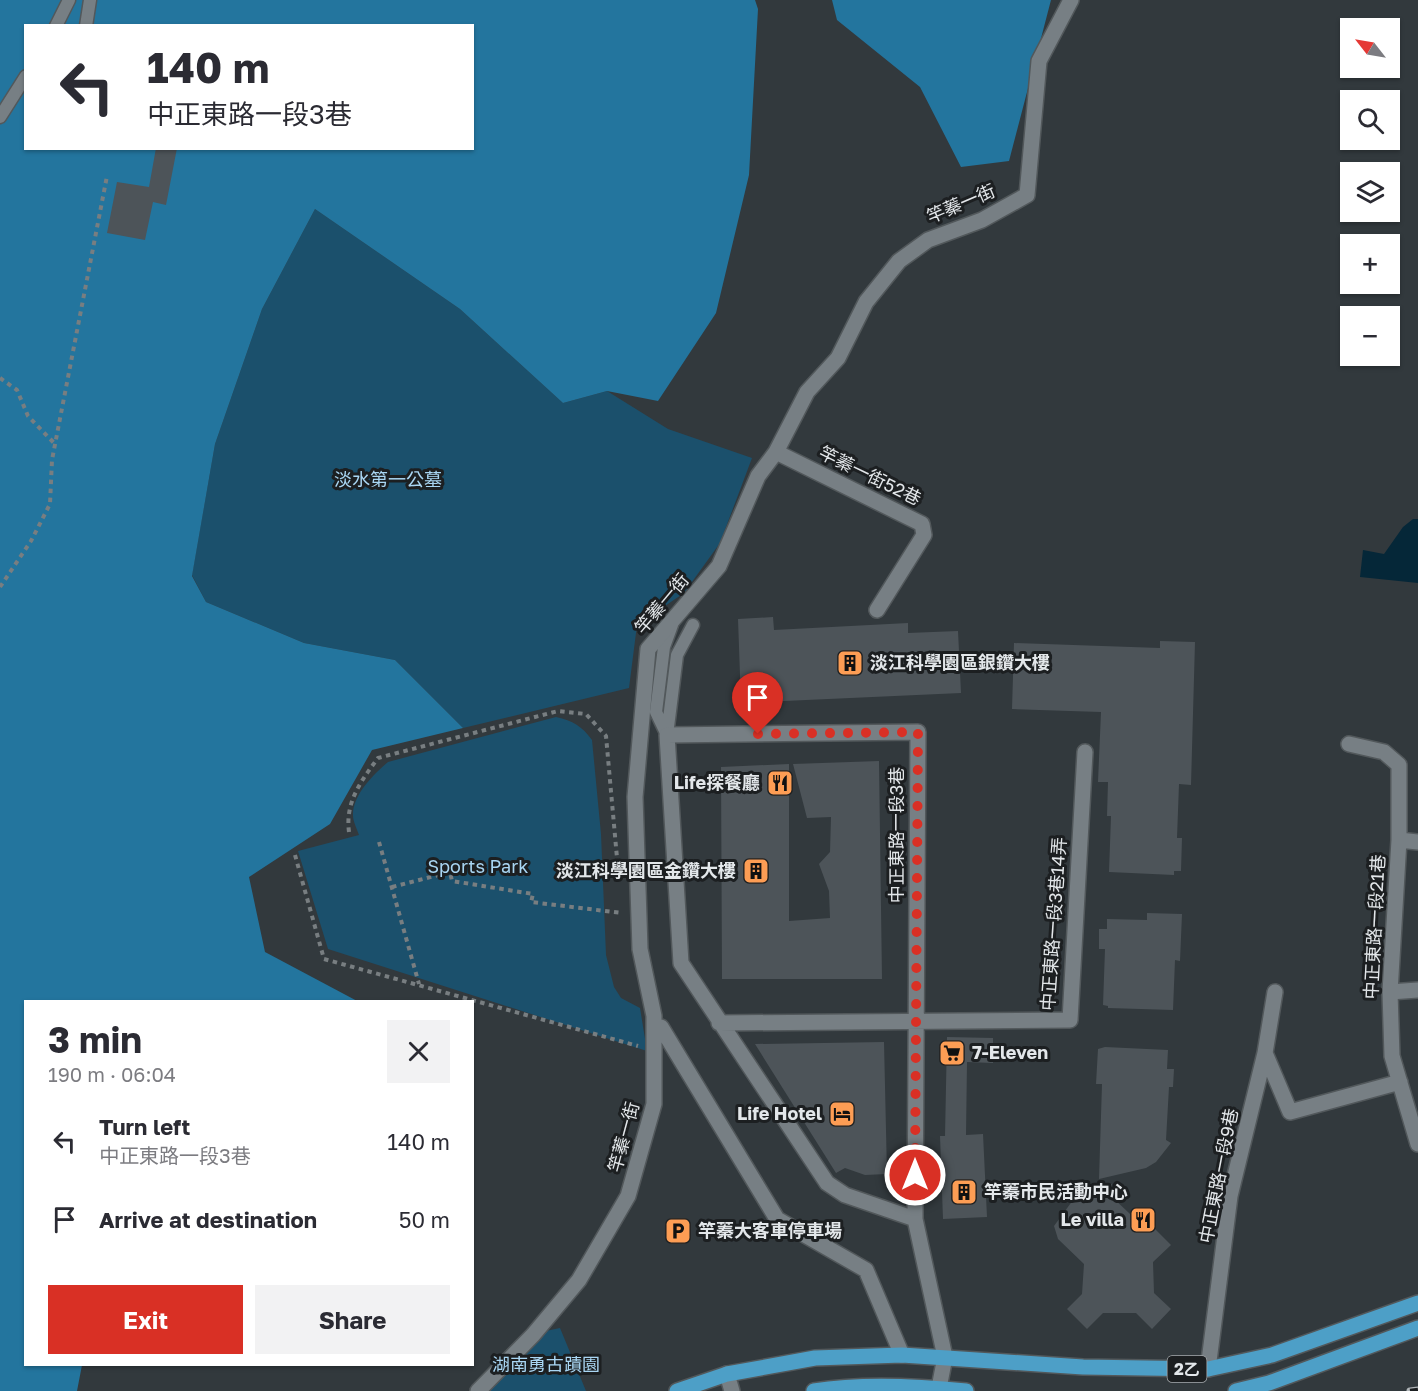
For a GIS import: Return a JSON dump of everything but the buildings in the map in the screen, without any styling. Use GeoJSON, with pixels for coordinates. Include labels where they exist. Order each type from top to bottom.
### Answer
{"type":"FeatureCollection","features":[{"type":"Feature","properties":{"kind":"main road","name":"2乙"},"geometry":{"type":"LineString","coordinates":[[677,1391],[727,1374],[815,1358],[902,1354],[1083,1367],[1208,1369],[1272,1355],[1418,1303]]}},
{"type":"Feature","properties":{"kind":"main road"},"geometry":{"type":"LineString","coordinates":[[1236,1391],[1269,1383],[1418,1328]]}},
{"type":"Feature","properties":{"kind":"main road"},"geometry":{"type":"LineString","coordinates":[[814,1391],[837,1388],[939,1388],[966,1391]]}},
{"type":"Feature","properties":{"kind":"street","name":"竿蓁一街"},"geometry":{"type":"LineString","coordinates":[[478,1391],[533,1335],[579,1280],[628,1196],[654,1104],[654,1016],[640,949],[635,797],[648,649],[676,615],[692,601],[719,566],[758,476],[776,452],[807,392],[838,358],[866,302],[899,261],[928,240],[982,220],[1027,195],[1039,61],[1071,0]]}},
{"type":"Feature","properties":{"kind":"street","name":"竿蓁一街52巷"},"geometry":{"type":"LineString","coordinates":[[776,452],[922,524],[924,535],[877,610]]}},
{"type":"Feature","properties":{"kind":"street","name":"中正東路一段3巷"},"geometry":{"type":"LineString","coordinates":[[667,735],[918,732],[915,1219],[945,1357],[939,1388]]}},
{"type":"Feature","properties":{"kind":"street"},"geometry":{"type":"LineString","coordinates":[[667,735],[681,963],[826,1183],[845,1195],[915,1219]]}},
{"type":"Feature","properties":{"kind":"street","name":"中正東路一段21巷"},"geometry":{"type":"LineString","coordinates":[[1349,744],[1384,752],[1399,765],[1399,840],[1390,992],[1392,1056],[1400,1082],[1413,1106],[1418,1144]]}},
{"type":"Feature","properties":{"kind":"street","name":"中正東路一段3巷14弄"},"geometry":{"type":"LineString","coordinates":[[916,1020],[1070,1020],[1085,752]]}},
{"type":"Feature","properties":{"kind":"street"},"geometry":{"type":"LineString","coordinates":[[1399,840],[1418,842]]}},
{"type":"Feature","properties":{"kind":"street"},"geometry":{"type":"LineString","coordinates":[[1390,992],[1418,990]]}},
{"type":"Feature","properties":{"kind":"street","name":"中正東路一段9巷"},"geometry":{"type":"LineString","coordinates":[[1208,1369],[1230,1196],[1265,1053],[1275,992]]}},
{"type":"Feature","properties":{"kind":"street"},"geometry":{"type":"LineString","coordinates":[[719,1023],[916,1020]]}},
{"type":"Feature","properties":{"kind":"street"},"geometry":{"type":"LineString","coordinates":[[661,1027],[777,1219],[866,1270],[902,1354]]}},
{"type":"Feature","properties":{"kind":"street"},"geometry":{"type":"LineString","coordinates":[[1265,1053],[1290,1112],[1400,1082]]}},
{"type":"Feature","properties":{"kind":"street"},"geometry":{"type":"LineString","coordinates":[[727,1374],[732,1391]]}},
{"type":"Feature","properties":{"kind":"lane"},"geometry":{"type":"LineString","coordinates":[[57,24],[69,0]]}},
{"type":"Feature","properties":{"kind":"lane"},"geometry":{"type":"LineString","coordinates":[[86,24],[90,0]]}},
{"type":"Feature","properties":{"kind":"lane"},"geometry":{"type":"LineString","coordinates":[[0,117],[24,79]]}},
{"type":"Feature","properties":{"kind":"lane"},"geometry":{"type":"LineString","coordinates":[[667,735],[656,712],[664,647],[676,615]]}},
{"type":"Feature","properties":{"kind":"lane"},"geometry":{"type":"LineString","coordinates":[[667,735],[677,655],[693,625]]}},
{"type":"Feature","properties":{"kind":"path"},"geometry":{"type":"LineString","coordinates":[[0,587],[31,541],[50,504],[54,444],[107,176]]}},
{"type":"Feature","properties":{"kind":"path"},"geometry":{"type":"LineString","coordinates":[[0,378],[17,390],[28,416],[54,444]]}},
{"type":"Feature","properties":{"kind":"path"},"geometry":{"type":"LineString","coordinates":[[349,832],[347,816],[356,789],[378,758],[558,711],[586,714],[606,736],[618,866]]}},
{"type":"Feature","properties":{"kind":"path"},"geometry":{"type":"LineString","coordinates":[[379,842],[419,985]]}},
{"type":"Feature","properties":{"kind":"path"},"geometry":{"type":"LineString","coordinates":[[295,855],[324,958],[473,1000]]}},
{"type":"Feature","properties":{"kind":"path"},"geometry":{"type":"LineString","coordinates":[[392,887],[450,872],[452,881],[533,894],[531,902],[622,913]]}},
{"type":"Feature","properties":{"kind":"path"},"geometry":{"type":"LineString","coordinates":[[621,901],[622,924]]}},
{"type":"Feature","properties":{"kind":"path"},"geometry":{"type":"LineString","coordinates":[[474,1000],[655,1051]]}},
{"type":"Feature","properties":{"kind":"green space","name":"淡水第一公墓"},"geometry":{"type":"Polygon","coordinates":[[[315,209],[460,309],[563,403],[607,391],[668,429],[752,458],[720,543],[684,593],[637,625],[629,688],[463,728],[395,660],[304,643],[206,602],[192,575],[215,444],[262,309],[315,209]]]}},
{"type":"Feature","properties":{"kind":"green space","name":"Sports Park"},"geometry":{"type":"Polygon","coordinates":[[[556,717],[577,725],[592,740],[601,834],[606,955],[614,987],[621,998],[640,1008],[647,1051],[328,949],[298,851],[359,835],[353,816],[356,800],[371,779],[388,762],[556,717]]]}},
{"type":"Feature","properties":{"kind":"green space","name":"湖南勇古蹟園"},"geometry":{"type":"Polygon","coordinates":[[[560,1328],[586,1391],[486,1391],[541,1332],[560,1328]]]}},
{"type":"Feature","properties":{"kind":"shaded area"},"geometry":{"type":"Polygon","coordinates":[[[0,0],[755,0],[758,9],[749,175],[716,313],[658,401],[607,391],[563,403],[460,309],[315,209],[262,309],[215,444],[192,576],[206,602],[304,643],[395,660],[463,728],[372,750],[330,824],[249,877],[265,952],[355,1000],[24,1000],[24,1366],[82,1366],[77,1391],[0,1391],[0,0]]]}},
{"type":"Feature","properties":{"kind":"shaded area"},"geometry":{"type":"Polygon","coordinates":[[[832,0],[1051,0],[1009,161],[961,167],[920,87],[837,20],[832,0]]]}},
{"type":"Feature","properties":{"kind":"shaded area"},"geometry":{"type":"Polygon","coordinates":[[[1413,519],[1418,519],[1418,583],[1360,577],[1363,550],[1384,554],[1403,527],[1413,519]]]}},
{"type":"Feature","properties":{"kind":"railway"},"geometry":{"type":"LineString","coordinates":[[1410,1391],[1418,1390]]}},
{"type":"Feature","properties":{"kind":"place","name":"淡江科學園區銀鑽大樓"},"geometry":{"type":"Point","coordinates":[850,663]}},
{"type":"Feature","properties":{"kind":"place","name":"Life探餐廳"},"geometry":{"type":"Point","coordinates":[780,783]}},
{"type":"Feature","properties":{"kind":"place","name":"淡江科學園區金鑽大樓"},"geometry":{"type":"Point","coordinates":[756,871]}},
{"type":"Feature","properties":{"kind":"place","name":"7-Eleven"},"geometry":{"type":"Point","coordinates":[952,1053]}},
{"type":"Feature","properties":{"kind":"place","name":"Life Hotel"},"geometry":{"type":"Point","coordinates":[842,1114]}},
{"type":"Feature","properties":{"kind":"place","name":"竿蓁市民活動中心"},"geometry":{"type":"Point","coordinates":[964,1192]}},
{"type":"Feature","properties":{"kind":"place","name":"Le villa"},"geometry":{"type":"Point","coordinates":[1143,1220]}},
{"type":"Feature","properties":{"kind":"place","name":"竿蓁大客車停車場"},"geometry":{"type":"Point","coordinates":[678,1231]}},
{"type":"Feature","properties":{"kind":"route"},"geometry":{"type":"LineString","coordinates":[[758,734],[918,732],[915,1175]]}}]}
